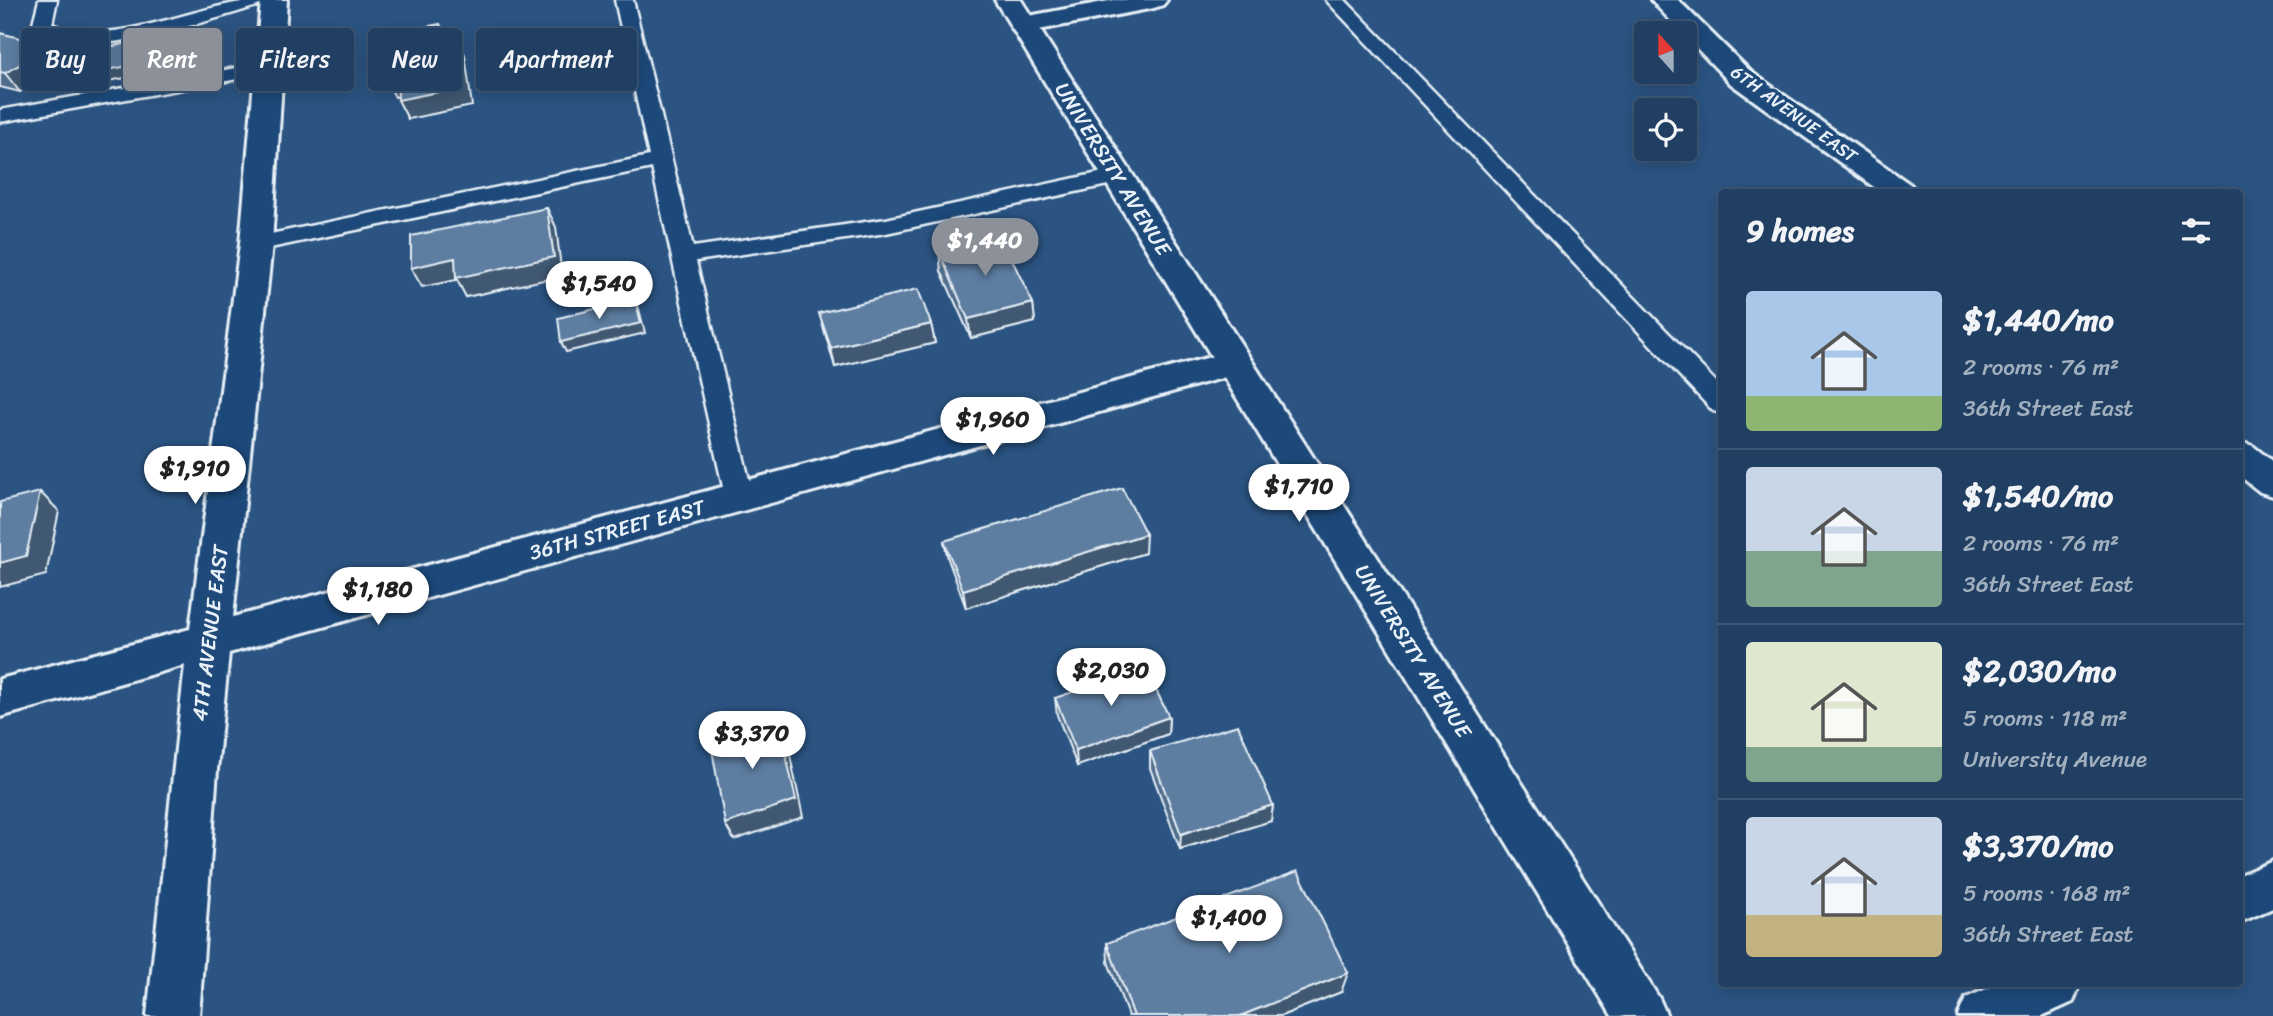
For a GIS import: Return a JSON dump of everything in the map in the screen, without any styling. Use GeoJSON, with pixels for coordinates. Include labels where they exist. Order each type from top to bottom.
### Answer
{"type":"FeatureCollection","features":[{"type":"Feature","properties":{"kind":"street","name":"4TH AVENUE EAST"},"geometry":{"type":"LineString","coordinates":[[272,28],[274,0]]}},
{"type":"Feature","properties":{"kind":"street"},"geometry":{"type":"LineString","coordinates":[[1016,12],[1154,0]]}},
{"type":"Feature","properties":{"kind":"street","name":"6TH AVENUE EAST"},"geometry":{"type":"LineString","coordinates":[[1664,0],[1741,78],[1896,189]]}},
{"type":"Feature","properties":{"kind":"street","name":"UNIVERSITY AVENUE"},"geometry":{"type":"LineString","coordinates":[[1016,12],[1641,1016]]}},
{"type":"Feature","properties":{"kind":"street","name":"4TH AVENUE EAST"},"geometry":{"type":"LineString","coordinates":[[173,1016],[194,770],[256,244],[268,91]]}},
{"type":"Feature","properties":{"kind":"street","name":"36TH STREET EAST"},"geometry":{"type":"LineString","coordinates":[[0,698],[1233,363]]}},
{"type":"Feature","properties":{"kind":"street"},"geometry":{"type":"LineString","coordinates":[[2243,458],[2273,482]]}},
{"type":"Feature","properties":{"kind":"street"},"geometry":{"type":"LineString","coordinates":[[2243,898],[2273,884]]}},
{"type":"Feature","properties":{"kind":"street"},"geometry":{"type":"LineString","coordinates":[[1984,1016],[2048,987]]}},
{"type":"Feature","properties":{"kind":"lane"},"geometry":{"type":"LineString","coordinates":[[48,0],[42,27],[68,37],[115,35],[173,24],[257,0]]}},
{"type":"Feature","properties":{"kind":"lane"},"geometry":{"type":"LineString","coordinates":[[624,0],[739,496]]}},
{"type":"Feature","properties":{"kind":"lane"},"geometry":{"type":"LineString","coordinates":[[1335,0],[1718,400]]}},
{"type":"Feature","properties":{"kind":"lane"},"geometry":{"type":"LineString","coordinates":[[0,116],[236,74]]}},
{"type":"Feature","properties":{"kind":"lane"},"geometry":{"type":"LineString","coordinates":[[256,244],[661,160]]}},
{"type":"Feature","properties":{"kind":"lane"},"geometry":{"type":"LineString","coordinates":[[683,256],[886,226],[1117,176]]}},
{"type":"Feature","properties":{"kind":"building"},"geometry":{"type":"Polygon","coordinates":[[[440,24],[440,28],[419,28],[440,24]]]}},
{"type":"Feature","properties":{"kind":"building"},"geometry":{"type":"Polygon","coordinates":[[[0,33],[21,38],[21,64],[5,73],[0,72],[0,33]]]}},
{"type":"Feature","properties":{"kind":"building"},"geometry":{"type":"Polygon","coordinates":[[[123,44],[123,67],[109,70],[109,47],[123,44]]]}},
{"type":"Feature","properties":{"kind":"building"},"geometry":{"type":"Polygon","coordinates":[[[398,91],[443,91],[398,100],[398,91]]]}},
{"type":"Feature","properties":{"kind":"building"},"geometry":{"type":"Polygon","coordinates":[[[547,208],[554,257],[456,278],[455,258],[411,268],[411,236],[547,208]]]}},
{"type":"Feature","properties":{"kind":"building"},"geometry":{"type":"Polygon","coordinates":[[[1001,237],[1033,303],[968,319],[939,251],[1001,237]]]}},
{"type":"Feature","properties":{"kind":"building"},"geometry":{"type":"Polygon","coordinates":[[[918,289],[931,324],[831,348],[819,313],[918,289]]]}},
{"type":"Feature","properties":{"kind":"building"},"geometry":{"type":"Polygon","coordinates":[[[635,299],[641,323],[561,342],[558,318],[635,299]]]}},
{"type":"Feature","properties":{"kind":"building"},"geometry":{"type":"Polygon","coordinates":[[[1122,488],[1146,534],[963,590],[944,541],[1122,488]]]}},
{"type":"Feature","properties":{"kind":"building"},"geometry":{"type":"Polygon","coordinates":[[[40,492],[26,556],[0,563],[0,502],[40,492]]]}},
{"type":"Feature","properties":{"kind":"building"},"geometry":{"type":"Polygon","coordinates":[[[1145,667],[1169,717],[1076,750],[1055,698],[1145,667]]]}},
{"type":"Feature","properties":{"kind":"building"},"geometry":{"type":"Polygon","coordinates":[[[778,719],[796,800],[725,824],[710,738],[778,719]]]}},
{"type":"Feature","properties":{"kind":"building"},"geometry":{"type":"Polygon","coordinates":[[[1238,725],[1273,805],[1181,834],[1150,751],[1238,725]]]}},
{"type":"Feature","properties":{"kind":"building"},"geometry":{"type":"Polygon","coordinates":[[[1298,871],[1348,973],[1240,1016],[1134,1016],[1107,943],[1298,871]]]}}]}
